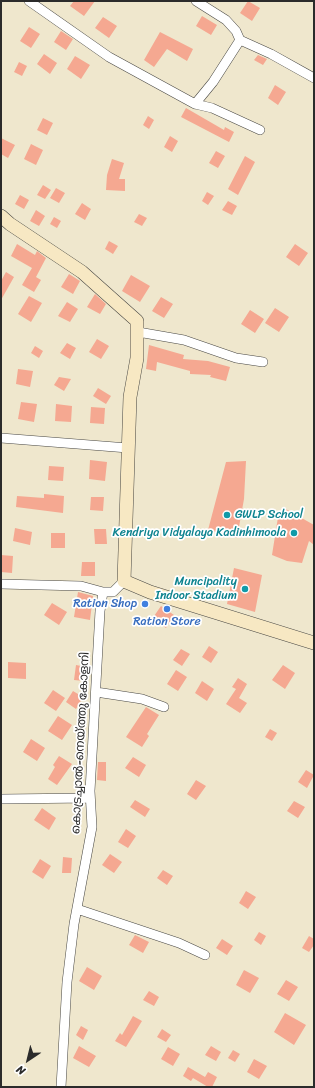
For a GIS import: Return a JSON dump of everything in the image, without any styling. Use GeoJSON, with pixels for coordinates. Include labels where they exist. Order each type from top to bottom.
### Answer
{"type":"FeatureCollection","features":[{"type":"Feature","properties":{"kind":"main road"},"geometry":{"type":"LineString","coordinates":[[1,216],[10,224],[82,272],[138,321],[137,358],[130,397],[124,581],[150,592],[314,643]]}},
{"type":"Feature","properties":{"kind":"street"},"geometry":{"type":"LineString","coordinates":[[29,1],[109,57],[195,104],[212,108],[260,130]]}},
{"type":"Feature","properties":{"kind":"street"},"geometry":{"type":"LineString","coordinates":[[196,1],[226,20],[236,31],[240,40],[271,54],[314,78]]}},
{"type":"Feature","properties":{"kind":"street"},"geometry":{"type":"LineString","coordinates":[[195,104],[213,82],[240,40]]}},
{"type":"Feature","properties":{"kind":"street"},"geometry":{"type":"LineString","coordinates":[[138,332],[184,340],[236,358],[263,362]]}},
{"type":"Feature","properties":{"kind":"street"},"geometry":{"type":"LineString","coordinates":[[1,438],[128,448]]}},
{"type":"Feature","properties":{"kind":"street"},"geometry":{"type":"LineString","coordinates":[[1,584],[81,586],[103,592],[113,592],[124,581]]}},
{"type":"Feature","properties":{"kind":"street","name":"കൊട്രച്ചാൽ-നെയ്ത്തു കോളനി"},"geometry":{"type":"LineString","coordinates":[[61,1087],[67,982],[92,827],[90,798],[100,611],[103,592]]}},
{"type":"Feature","properties":{"kind":"street"},"geometry":{"type":"LineString","coordinates":[[96,692],[142,699],[164,707]]}},
{"type":"Feature","properties":{"kind":"street"},"geometry":{"type":"LineString","coordinates":[[1,799],[90,798]]}},
{"type":"Feature","properties":{"kind":"street"},"geometry":{"type":"LineString","coordinates":[[78,909],[179,943],[205,955]]}},
{"type":"Feature","properties":{"kind":"building"},"geometry":{"type":"Polygon","coordinates":[[[74,1],[95,1],[84,16],[70,6],[74,1]]]}},
{"type":"Feature","properties":{"kind":"building"},"geometry":{"type":"Polygon","coordinates":[[[248,1],[260,8],[252,21],[240,13],[248,1]]]}},
{"type":"Feature","properties":{"kind":"building"},"geometry":{"type":"Polygon","coordinates":[[[202,16],[217,25],[211,35],[196,26],[202,16]]]}},
{"type":"Feature","properties":{"kind":"building"},"geometry":{"type":"Polygon","coordinates":[[[103,17],[117,26],[109,38],[95,28],[103,17]]]}},
{"type":"Feature","properties":{"kind":"building"},"geometry":{"type":"Polygon","coordinates":[[[29,27],[40,34],[31,48],[20,41],[29,27]]]}},
{"type":"Feature","properties":{"kind":"building"},"geometry":{"type":"Polygon","coordinates":[[[61,31],[73,39],[66,50],[54,42],[61,31]]]}},
{"type":"Feature","properties":{"kind":"building"},"geometry":{"type":"Polygon","coordinates":[[[160,32],[193,49],[187,61],[167,49],[154,67],[144,60],[160,32]]]}},
{"type":"Feature","properties":{"kind":"building"},"geometry":{"type":"Polygon","coordinates":[[[44,54],[57,63],[50,74],[37,64],[44,54]]]}},
{"type":"Feature","properties":{"kind":"building"},"geometry":{"type":"Polygon","coordinates":[[[258,55],[267,59],[263,65],[254,60],[258,55]]]}},
{"type":"Feature","properties":{"kind":"building"},"geometry":{"type":"Polygon","coordinates":[[[75,56],[90,65],[81,79],[67,69],[75,56]]]}},
{"type":"Feature","properties":{"kind":"building"},"geometry":{"type":"Polygon","coordinates":[[[19,62],[27,66],[22,76],[14,72],[19,62]]]}},
{"type":"Feature","properties":{"kind":"building"},"geometry":{"type":"Polygon","coordinates":[[[275,85],[286,92],[278,105],[268,98],[275,85]]]}},
{"type":"Feature","properties":{"kind":"building"},"geometry":{"type":"Polygon","coordinates":[[[186,108],[224,130],[225,127],[234,132],[229,142],[181,117],[186,108]]]}},
{"type":"Feature","properties":{"kind":"building"},"geometry":{"type":"Polygon","coordinates":[[[148,116],[154,120],[149,129],[143,125],[148,116]]]}},
{"type":"Feature","properties":{"kind":"building"},"geometry":{"type":"Polygon","coordinates":[[[43,118],[53,123],[47,135],[37,130],[43,118]]]}},
{"type":"Feature","properties":{"kind":"building"},"geometry":{"type":"Polygon","coordinates":[[[170,136],[178,141],[172,152],[164,147],[170,136]]]}},
{"type":"Feature","properties":{"kind":"building"},"geometry":{"type":"Polygon","coordinates":[[[1,138],[15,145],[8,158],[1,154],[1,138]]]}},
{"type":"Feature","properties":{"kind":"building"},"geometry":{"type":"Polygon","coordinates":[[[31,144],[43,150],[36,165],[24,159],[31,144]]]}},
{"type":"Feature","properties":{"kind":"building"},"geometry":{"type":"Polygon","coordinates":[[[216,151],[225,156],[218,168],[209,163],[216,151]]]}},
{"type":"Feature","properties":{"kind":"building"},"geometry":{"type":"Polygon","coordinates":[[[245,156],[255,162],[238,195],[228,189],[245,156]]]}},
{"type":"Feature","properties":{"kind":"building"},"geometry":{"type":"Polygon","coordinates":[[[112,159],[124,163],[119,179],[125,179],[125,191],[106,190],[107,175],[112,159]]]}},
{"type":"Feature","properties":{"kind":"building"},"geometry":{"type":"Polygon","coordinates":[[[43,185],[51,190],[45,199],[37,195],[43,185]]]}},
{"type":"Feature","properties":{"kind":"building"},"geometry":{"type":"Polygon","coordinates":[[[56,188],[65,193],[59,203],[50,198],[56,188]]]}},
{"type":"Feature","properties":{"kind":"building"},"geometry":{"type":"Polygon","coordinates":[[[207,192],[214,196],[208,205],[202,201],[207,192]]]}},
{"type":"Feature","properties":{"kind":"building"},"geometry":{"type":"Polygon","coordinates":[[[20,195],[29,200],[24,209],[15,204],[20,195]]]}},
{"type":"Feature","properties":{"kind":"building"},"geometry":{"type":"Polygon","coordinates":[[[228,201],[237,206],[232,215],[222,210],[228,201]]]}},
{"type":"Feature","properties":{"kind":"building"},"geometry":{"type":"Polygon","coordinates":[[[82,203],[91,209],[85,220],[75,214],[82,203]]]}},
{"type":"Feature","properties":{"kind":"building"},"geometry":{"type":"Polygon","coordinates":[[[36,210],[45,216],[39,226],[30,221],[36,210]]]}},
{"type":"Feature","properties":{"kind":"building"},"geometry":{"type":"Polygon","coordinates":[[[139,214],[147,218],[142,226],[134,222],[139,214]]]}},
{"type":"Feature","properties":{"kind":"building"},"geometry":{"type":"Polygon","coordinates":[[[54,217],[61,221],[57,228],[50,224],[54,217]]]}},
{"type":"Feature","properties":{"kind":"building"},"geometry":{"type":"Polygon","coordinates":[[[109,241],[118,246],[113,254],[105,249],[109,241]]]}},
{"type":"Feature","properties":{"kind":"building"},"geometry":{"type":"Polygon","coordinates":[[[17,244],[35,255],[37,251],[46,258],[36,277],[41,280],[34,292],[22,285],[32,268],[11,256],[17,244]]]}},
{"type":"Feature","properties":{"kind":"building"},"geometry":{"type":"Polygon","coordinates":[[[295,244],[308,253],[299,266],[286,257],[295,244]]]}},
{"type":"Feature","properties":{"kind":"building"},"geometry":{"type":"Polygon","coordinates":[[[6,272],[14,277],[1,300],[1,281],[6,272]]]}},
{"type":"Feature","properties":{"kind":"building"},"geometry":{"type":"Polygon","coordinates":[[[69,274],[80,281],[73,294],[61,287],[69,274]]]}},
{"type":"Feature","properties":{"kind":"building"},"geometry":{"type":"Polygon","coordinates":[[[131,275],[150,286],[140,302],[122,291],[131,275]]]}},
{"type":"Feature","properties":{"kind":"building"},"geometry":{"type":"Polygon","coordinates":[[[95,294],[106,304],[100,314],[87,307],[95,294]]]}},
{"type":"Feature","properties":{"kind":"building"},"geometry":{"type":"Polygon","coordinates":[[[29,296],[42,303],[31,322],[18,314],[29,296]]]}},
{"type":"Feature","properties":{"kind":"building"},"geometry":{"type":"Polygon","coordinates":[[[161,297],[173,304],[164,318],[152,311],[161,297]]]}},
{"type":"Feature","properties":{"kind":"building"},"geometry":{"type":"Polygon","coordinates":[[[67,302],[78,309],[70,322],[58,316],[67,302]]]}},
{"type":"Feature","properties":{"kind":"building"},"geometry":{"type":"Polygon","coordinates":[[[275,308],[289,317],[279,332],[265,323],[275,308]]]}},
{"type":"Feature","properties":{"kind":"building"},"geometry":{"type":"Polygon","coordinates":[[[250,310],[264,319],[255,333],[241,324],[250,310]]]}},
{"type":"Feature","properties":{"kind":"building"},"geometry":{"type":"Polygon","coordinates":[[[97,339],[109,346],[101,359],[89,352],[97,339]]]}},
{"type":"Feature","properties":{"kind":"building"},"geometry":{"type":"Polygon","coordinates":[[[67,343],[76,348],[70,359],[60,353],[67,343]]]}},
{"type":"Feature","properties":{"kind":"building"},"geometry":{"type":"Polygon","coordinates":[[[149,345],[184,355],[183,359],[208,361],[230,367],[226,381],[210,377],[211,375],[190,374],[190,371],[157,362],[156,371],[146,369],[149,345]]]}},
{"type":"Feature","properties":{"kind":"building"},"geometry":{"type":"Polygon","coordinates":[[[35,346],[43,351],[39,358],[31,353],[35,346]]]}},
{"type":"Feature","properties":{"kind":"building"},"geometry":{"type":"Polygon","coordinates":[[[18,369],[33,371],[30,387],[16,384],[18,369]]]}},
{"type":"Feature","properties":{"kind":"building"},"geometry":{"type":"Polygon","coordinates":[[[59,377],[71,379],[64,391],[54,385],[59,377]]]}},
{"type":"Feature","properties":{"kind":"building"},"geometry":{"type":"Polygon","coordinates":[[[98,388],[111,396],[106,404],[93,396],[98,388]]]}},
{"type":"Feature","properties":{"kind":"building"},"geometry":{"type":"Polygon","coordinates":[[[21,402],[37,404],[34,422],[18,419],[21,402]]]}},
{"type":"Feature","properties":{"kind":"building"},"geometry":{"type":"Polygon","coordinates":[[[56,404],[72,406],[71,422],[55,421],[56,404]]]}},
{"type":"Feature","properties":{"kind":"building"},"geometry":{"type":"Polygon","coordinates":[[[91,407],[105,408],[104,424],[90,423],[91,407]]]}},
{"type":"Feature","properties":{"kind":"building"},"geometry":{"type":"Polygon","coordinates":[[[90,460],[107,462],[105,481],[89,479],[90,460]]]}},
{"type":"Feature","properties":{"kind":"building","name":"GWLP School"},"geometry":{"type":"Polygon","coordinates":[[[246,461],[244,499],[237,538],[208,530],[226,462],[246,461]]]}},
{"type":"Feature","properties":{"kind":"building"},"geometry":{"type":"Polygon","coordinates":[[[49,466],[64,467],[63,481],[48,480],[49,466]]]}},
{"type":"Feature","properties":{"kind":"building"},"geometry":{"type":"Polygon","coordinates":[[[44,494],[64,496],[63,513],[16,507],[17,496],[44,498],[44,494]]]}},
{"type":"Feature","properties":{"kind":"building"},"geometry":{"type":"Polygon","coordinates":[[[91,497],[104,497],[103,511],[90,510],[91,497]]]}},
{"type":"Feature","properties":{"kind":"building","name":"Kendriya Vidyalaya Kadinhimoola"},"geometry":{"type":"Polygon","coordinates":[[[284,508],[314,525],[314,545],[309,541],[302,563],[287,561],[272,555],[278,517],[284,508]]]}},
{"type":"Feature","properties":{"kind":"building"},"geometry":{"type":"Polygon","coordinates":[[[15,528],[32,532],[30,545],[13,541],[15,528]]]}},
{"type":"Feature","properties":{"kind":"building"},"geometry":{"type":"Polygon","coordinates":[[[94,529],[106,529],[107,544],[95,544],[94,529]]]}},
{"type":"Feature","properties":{"kind":"building"},"geometry":{"type":"Polygon","coordinates":[[[51,533],[65,533],[65,548],[51,548],[51,533]]]}},
{"type":"Feature","properties":{"kind":"building"},"geometry":{"type":"Polygon","coordinates":[[[1,555],[13,556],[12,573],[1,572],[1,555]]]}},
{"type":"Feature","properties":{"kind":"building"},"geometry":{"type":"Polygon","coordinates":[[[82,562],[95,562],[95,576],[81,576],[82,562]]]}},
{"type":"Feature","properties":{"kind":"building","name":"Muncipality Indoor Stadium"},"geometry":{"type":"Polygon","coordinates":[[[234,568],[262,575],[255,612],[227,604],[234,568]]]}},
{"type":"Feature","properties":{"kind":"building"},"geometry":{"type":"Polygon","coordinates":[[[78,592],[93,596],[90,620],[74,617],[78,592]]]}},
{"type":"Feature","properties":{"kind":"building"},"geometry":{"type":"Polygon","coordinates":[[[52,603],[67,612],[59,625],[44,615],[52,603]]]}},
{"type":"Feature","properties":{"kind":"building"},"geometry":{"type":"Polygon","coordinates":[[[161,606],[174,615],[166,628],[152,619],[161,606]]]}},
{"type":"Feature","properties":{"kind":"building"},"geometry":{"type":"Polygon","coordinates":[[[209,646],[218,652],[211,663],[202,657],[209,646]]]}},
{"type":"Feature","properties":{"kind":"building"},"geometry":{"type":"Polygon","coordinates":[[[181,649],[190,654],[182,666],[173,660],[181,649]]]}},
{"type":"Feature","properties":{"kind":"building"},"geometry":{"type":"Polygon","coordinates":[[[8,662],[26,663],[26,679],[8,678],[8,662]]]}},
{"type":"Feature","properties":{"kind":"building"},"geometry":{"type":"Polygon","coordinates":[[[76,665],[86,667],[84,681],[74,680],[76,665]]]}},
{"type":"Feature","properties":{"kind":"building"},"geometry":{"type":"Polygon","coordinates":[[[283,665],[295,673],[285,689],[272,680],[283,665]]]}},
{"type":"Feature","properties":{"kind":"building"},"geometry":{"type":"Polygon","coordinates":[[[176,670],[187,677],[178,691],[167,684],[176,670]]]}},
{"type":"Feature","properties":{"kind":"building"},"geometry":{"type":"Polygon","coordinates":[[[238,678],[247,684],[239,698],[247,703],[240,713],[226,704],[236,689],[232,687],[238,678]]]}},
{"type":"Feature","properties":{"kind":"building"},"geometry":{"type":"Polygon","coordinates":[[[202,681],[214,689],[207,701],[195,693],[202,681]]]}},
{"type":"Feature","properties":{"kind":"building"},"geometry":{"type":"Polygon","coordinates":[[[53,690],[65,698],[56,711],[44,703],[53,690]]]}},
{"type":"Feature","properties":{"kind":"building"},"geometry":{"type":"Polygon","coordinates":[[[73,691],[83,697],[76,709],[66,702],[73,691]]]}},
{"type":"Feature","properties":{"kind":"building"},"geometry":{"type":"Polygon","coordinates":[[[146,707],[159,715],[147,734],[149,736],[142,747],[126,737],[146,707]]]}},
{"type":"Feature","properties":{"kind":"building"},"geometry":{"type":"Polygon","coordinates":[[[58,716],[72,725],[62,740],[48,731],[58,716]]]}},
{"type":"Feature","properties":{"kind":"building"},"geometry":{"type":"Polygon","coordinates":[[[270,729],[277,733],[272,741],[265,737],[270,729]]]}},
{"type":"Feature","properties":{"kind":"building"},"geometry":{"type":"Polygon","coordinates":[[[31,739],[45,748],[37,761],[23,752],[31,739]]]}},
{"type":"Feature","properties":{"kind":"building"},"geometry":{"type":"Polygon","coordinates":[[[59,756],[72,764],[57,785],[48,779],[55,767],[53,765],[59,756]]]}},
{"type":"Feature","properties":{"kind":"building"},"geometry":{"type":"Polygon","coordinates":[[[133,757],[146,765],[139,777],[125,768],[133,757]]]}},
{"type":"Feature","properties":{"kind":"building"},"geometry":{"type":"Polygon","coordinates":[[[98,762],[106,762],[106,781],[97,780],[98,762]]]}},
{"type":"Feature","properties":{"kind":"building"},"geometry":{"type":"Polygon","coordinates":[[[306,770],[314,775],[307,788],[298,782],[306,770]]]}},
{"type":"Feature","properties":{"kind":"building"},"geometry":{"type":"Polygon","coordinates":[[[196,780],[206,786],[196,800],[187,794],[196,780]]]}},
{"type":"Feature","properties":{"kind":"building"},"geometry":{"type":"Polygon","coordinates":[[[135,800],[150,809],[145,817],[130,807],[135,800]]]}},
{"type":"Feature","properties":{"kind":"building"},"geometry":{"type":"Polygon","coordinates":[[[294,801],[305,807],[298,818],[287,811],[294,801]]]}},
{"type":"Feature","properties":{"kind":"building"},"geometry":{"type":"Polygon","coordinates":[[[42,808],[56,818],[49,830],[34,820],[42,808]]]}},
{"type":"Feature","properties":{"kind":"building"},"geometry":{"type":"Polygon","coordinates":[[[126,829],[136,836],[128,848],[118,842],[126,829]]]}},
{"type":"Feature","properties":{"kind":"building"},"geometry":{"type":"Polygon","coordinates":[[[110,854],[122,862],[114,873],[102,865],[110,854]]]}},
{"type":"Feature","properties":{"kind":"building"},"geometry":{"type":"Polygon","coordinates":[[[63,857],[72,858],[71,873],[62,873],[63,857]]]}},
{"type":"Feature","properties":{"kind":"building"},"geometry":{"type":"Polygon","coordinates":[[[40,859],[51,866],[43,879],[32,872],[40,859]]]}},
{"type":"Feature","properties":{"kind":"building"},"geometry":{"type":"Polygon","coordinates":[[[163,870],[173,876],[167,885],[157,878],[163,870]]]}},
{"type":"Feature","properties":{"kind":"building"},"geometry":{"type":"Polygon","coordinates":[[[246,891],[256,897],[248,909],[239,903],[246,891]]]}},
{"type":"Feature","properties":{"kind":"building"},"geometry":{"type":"Polygon","coordinates":[[[259,932],[266,936],[261,945],[254,940],[259,932]]]}},
{"type":"Feature","properties":{"kind":"building"},"geometry":{"type":"Polygon","coordinates":[[[135,935],[149,942],[143,953],[129,945],[135,935]]]}},
{"type":"Feature","properties":{"kind":"building"},"geometry":{"type":"Polygon","coordinates":[[[309,936],[314,939],[314,945],[309,952],[302,948],[309,936]]]}},
{"type":"Feature","properties":{"kind":"building"},"geometry":{"type":"Polygon","coordinates":[[[222,939],[233,946],[227,955],[216,948],[222,939]]]}},
{"type":"Feature","properties":{"kind":"building"},"geometry":{"type":"Polygon","coordinates":[[[87,967],[102,976],[94,990],[79,981],[87,967]]]}},
{"type":"Feature","properties":{"kind":"building"},"geometry":{"type":"Polygon","coordinates":[[[244,970],[259,978],[250,993],[236,985],[244,970]]]}},
{"type":"Feature","properties":{"kind":"building"},"geometry":{"type":"Polygon","coordinates":[[[286,980],[298,987],[289,1001],[277,994],[286,980]]]}},
{"type":"Feature","properties":{"kind":"building"},"geometry":{"type":"Polygon","coordinates":[[[149,991],[159,997],[154,1006],[143,1000],[149,991]]]}},
{"type":"Feature","properties":{"kind":"building"},"geometry":{"type":"Polygon","coordinates":[[[285,1013],[306,1025],[294,1045],[274,1032],[285,1013]]]}},
{"type":"Feature","properties":{"kind":"building"},"geometry":{"type":"Polygon","coordinates":[[[133,1016],[142,1021],[126,1047],[115,1041],[120,1033],[122,1035],[133,1016]]]}},
{"type":"Feature","properties":{"kind":"building"},"geometry":{"type":"Polygon","coordinates":[[[81,1026],[88,1030],[83,1040],[76,1035],[81,1026]]]}},
{"type":"Feature","properties":{"kind":"building"},"geometry":{"type":"Polygon","coordinates":[[[162,1029],[171,1035],[166,1042],[157,1037],[162,1029]]]}},
{"type":"Feature","properties":{"kind":"building"},"geometry":{"type":"Polygon","coordinates":[[[79,1046],[96,1056],[89,1067],[73,1058],[79,1046]]]}},
{"type":"Feature","properties":{"kind":"building"},"geometry":{"type":"Polygon","coordinates":[[[211,1046],[221,1052],[216,1061],[205,1055],[211,1046]]]}},
{"type":"Feature","properties":{"kind":"building"},"geometry":{"type":"Polygon","coordinates":[[[168,1047],[180,1054],[173,1066],[161,1059],[168,1047]]]}},
{"type":"Feature","properties":{"kind":"building"},"geometry":{"type":"Polygon","coordinates":[[[233,1050],[240,1054],[235,1062],[228,1058],[233,1050]]]}},
{"type":"Feature","properties":{"kind":"building"},"geometry":{"type":"Polygon","coordinates":[[[254,1059],[267,1066],[259,1079],[247,1072],[254,1059]]]}},
{"type":"Feature","properties":{"kind":"building"},"geometry":{"type":"Polygon","coordinates":[[[188,1067],[205,1077],[208,1072],[217,1077],[212,1087],[208,1087],[193,1078],[191,1081],[183,1076],[188,1067]]]}},
{"type":"Feature","properties":{"kind":"place","name":"GWLP School"},"geometry":{"type":"Point","coordinates":[227,515]}},
{"type":"Feature","properties":{"kind":"place","name":"Kendriya Vidyalaya Kadinhimoola"},"geometry":{"type":"Point","coordinates":[294,533]}},
{"type":"Feature","properties":{"kind":"place","name":"Muncipality Indoor Stadium"},"geometry":{"type":"Point","coordinates":[245,589]}},
{"type":"Feature","properties":{"kind":"place","name":"Ration Shop"},"geometry":{"type":"Point","coordinates":[145,604]}},
{"type":"Feature","properties":{"kind":"place","name":"Ration Store"},"geometry":{"type":"Point","coordinates":[167,609]}}]}
